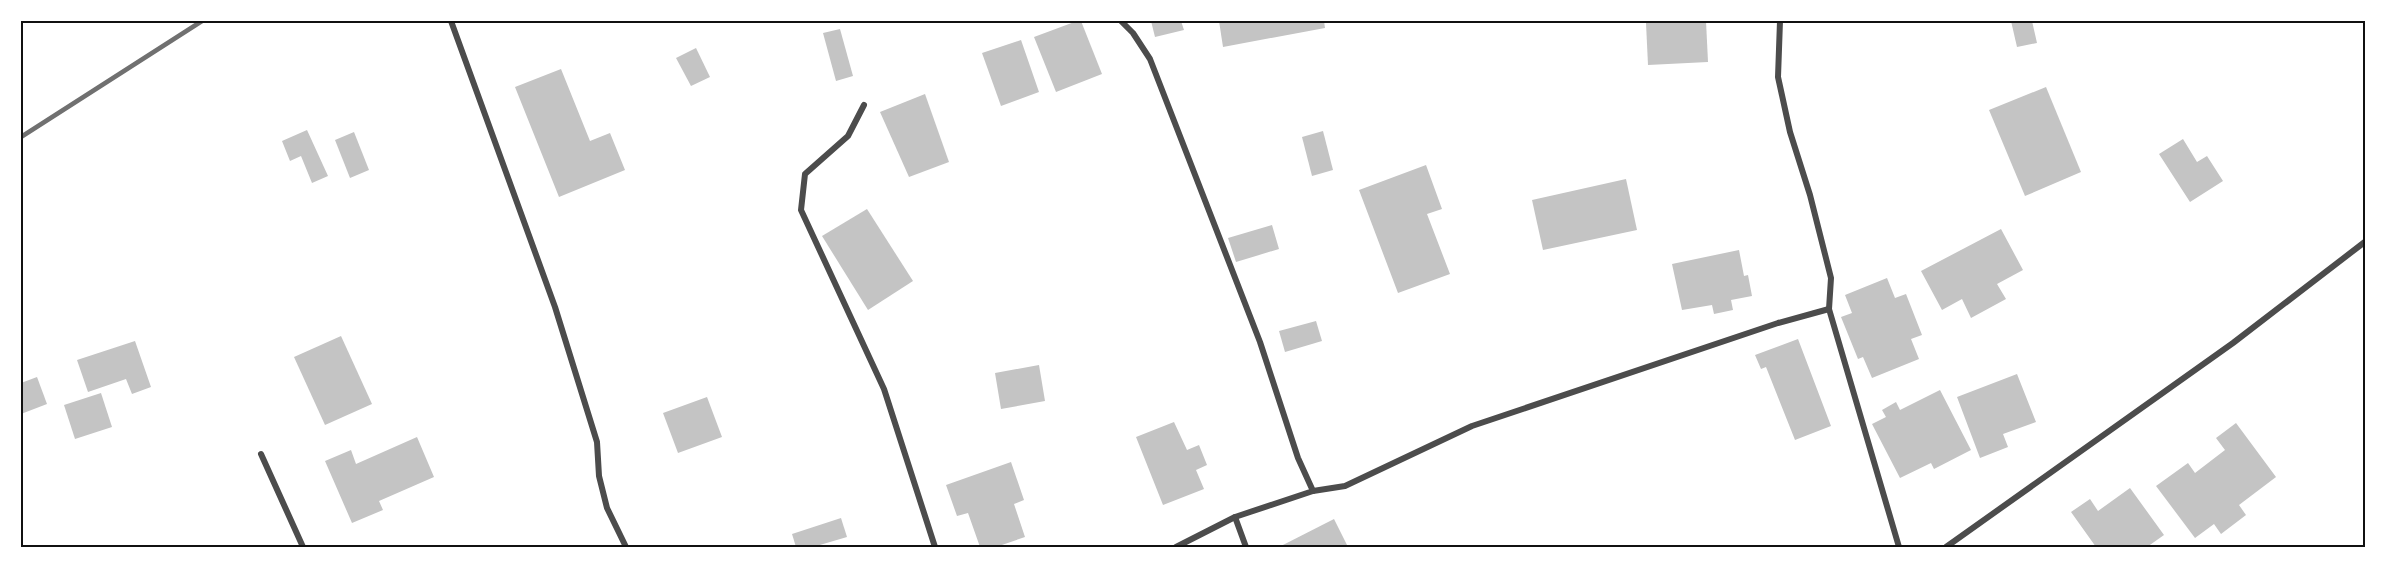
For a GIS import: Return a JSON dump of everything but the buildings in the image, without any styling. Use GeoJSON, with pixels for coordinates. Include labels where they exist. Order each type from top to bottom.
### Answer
{"type":"FeatureCollection","features":[{"type":"Feature","properties":{"kind":"street"},"geometry":{"type":"LineString","coordinates":[[451,21],[555,307],[597,442],[599,476],[607,508],[626,547]]}},
{"type":"Feature","properties":{"kind":"street"},"geometry":{"type":"LineString","coordinates":[[1121,21],[1133,33],[1150,59],[1260,342],[1298,458],[1313,490]]}},
{"type":"Feature","properties":{"kind":"street"},"geometry":{"type":"LineString","coordinates":[[1780,21],[1778,77],[1790,132],[1810,195],[1831,278],[1829,309],[1899,547]]}},
{"type":"Feature","properties":{"kind":"street"},"geometry":{"type":"LineString","coordinates":[[864,105],[848,136],[804,174],[801,210],[884,389],[935,547]]}},
{"type":"Feature","properties":{"kind":"street"},"geometry":{"type":"LineString","coordinates":[[1946,547],[2233,344],[2366,241]]}},
{"type":"Feature","properties":{"kind":"street"},"geometry":{"type":"LineString","coordinates":[[1176,547],[1235,517],[1313,490],[1345,486],[1472,426],[1778,323],[1829,309]]}},
{"type":"Feature","properties":{"kind":"street"},"geometry":{"type":"LineString","coordinates":[[261,454],[303,547]]}},
{"type":"Feature","properties":{"kind":"street"},"geometry":{"type":"LineString","coordinates":[[1235,517],[1246,547]]}},
{"type":"Feature","properties":{"kind":"railway"},"geometry":{"type":"LineString","coordinates":[[21,137],[202,21]]}}]}
